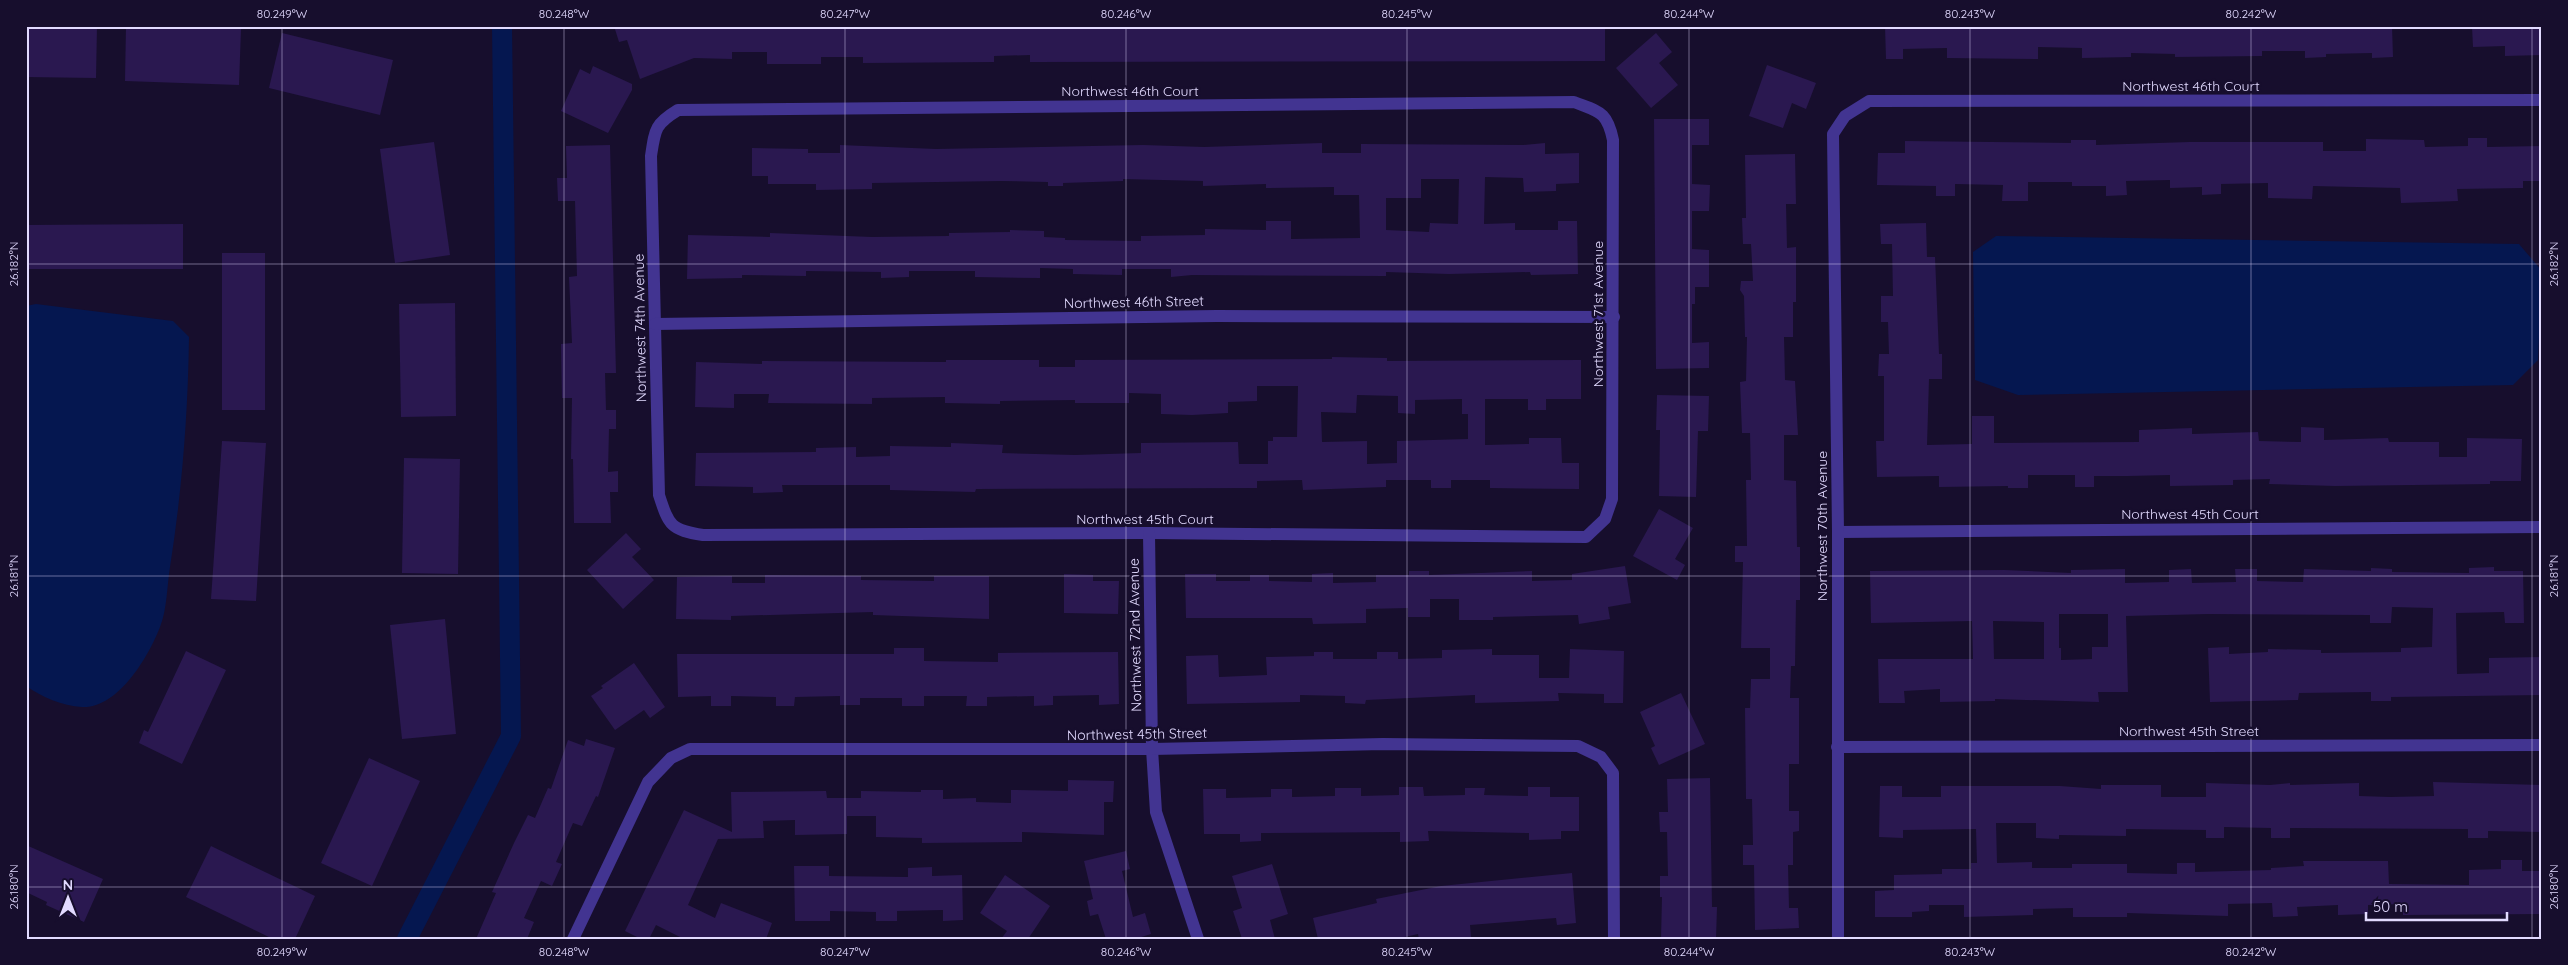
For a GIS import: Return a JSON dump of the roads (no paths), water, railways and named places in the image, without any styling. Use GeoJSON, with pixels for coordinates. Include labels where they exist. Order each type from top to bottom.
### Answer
{"type":"FeatureCollection","features":[{"type":"Feature","properties":{"kind":"street","name":"Northwest 46th Court"},"geometry":{"type":"LineString","coordinates":[[1845,116],[1869,101],[2542,100]]}},
{"type":"Feature","properties":{"kind":"street","name":"Northwest 46th Court"},"geometry":{"type":"LineString","coordinates":[[661,121],[678,110],[1564,102],[1574,102],[1600,113]]}},
{"type":"Feature","properties":{"kind":"street","name":"Northwest 71st Avenue"},"geometry":{"type":"LineString","coordinates":[[1600,113],[1610,122],[1613,140],[1612,499],[1605,519]]}},
{"type":"Feature","properties":{"kind":"street","name":"Northwest 70th Avenue"},"geometry":{"type":"LineString","coordinates":[[1838,939],[1838,532],[1834,134],[1845,116]]}},
{"type":"Feature","properties":{"kind":"street","name":"Northwest 74th Avenue"},"geometry":{"type":"LineString","coordinates":[[661,121],[654,138],[651,156],[659,495],[666,516],[679,531]]}},
{"type":"Feature","properties":{"kind":"street","name":"Northwest 46th Street"},"geometry":{"type":"LineString","coordinates":[[655,324],[1217,316],[1614,317]]}},
{"type":"Feature","properties":{"kind":"street","name":"Northwest 45th Court"},"geometry":{"type":"LineString","coordinates":[[679,531],[703,535],[1149,533],[1586,537],[1605,519]]}},
{"type":"Feature","properties":{"kind":"street","name":"Northwest 45th Court"},"geometry":{"type":"LineString","coordinates":[[1838,532],[2542,527]]}},
{"type":"Feature","properties":{"kind":"street","name":"Northwest 72nd Avenue"},"geometry":{"type":"LineString","coordinates":[[1149,533],[1152,750],[1156,812],[1198,939]]}},
{"type":"Feature","properties":{"kind":"street","name":"Northwest 45th Street"},"geometry":{"type":"LineString","coordinates":[[573,939],[648,782],[671,758],[690,749],[1152,750],[1383,744],[1578,746],[1601,757],[1613,774],[1614,939]]}},
{"type":"Feature","properties":{"kind":"street","name":"Northwest 45th Street"},"geometry":{"type":"LineString","coordinates":[[1837,747],[2542,745]]}},
{"type":"Feature","properties":{"kind":"waterway"},"geometry":{"type":"LineString","coordinates":[[407,939],[511,736],[502,26]]}}]}
